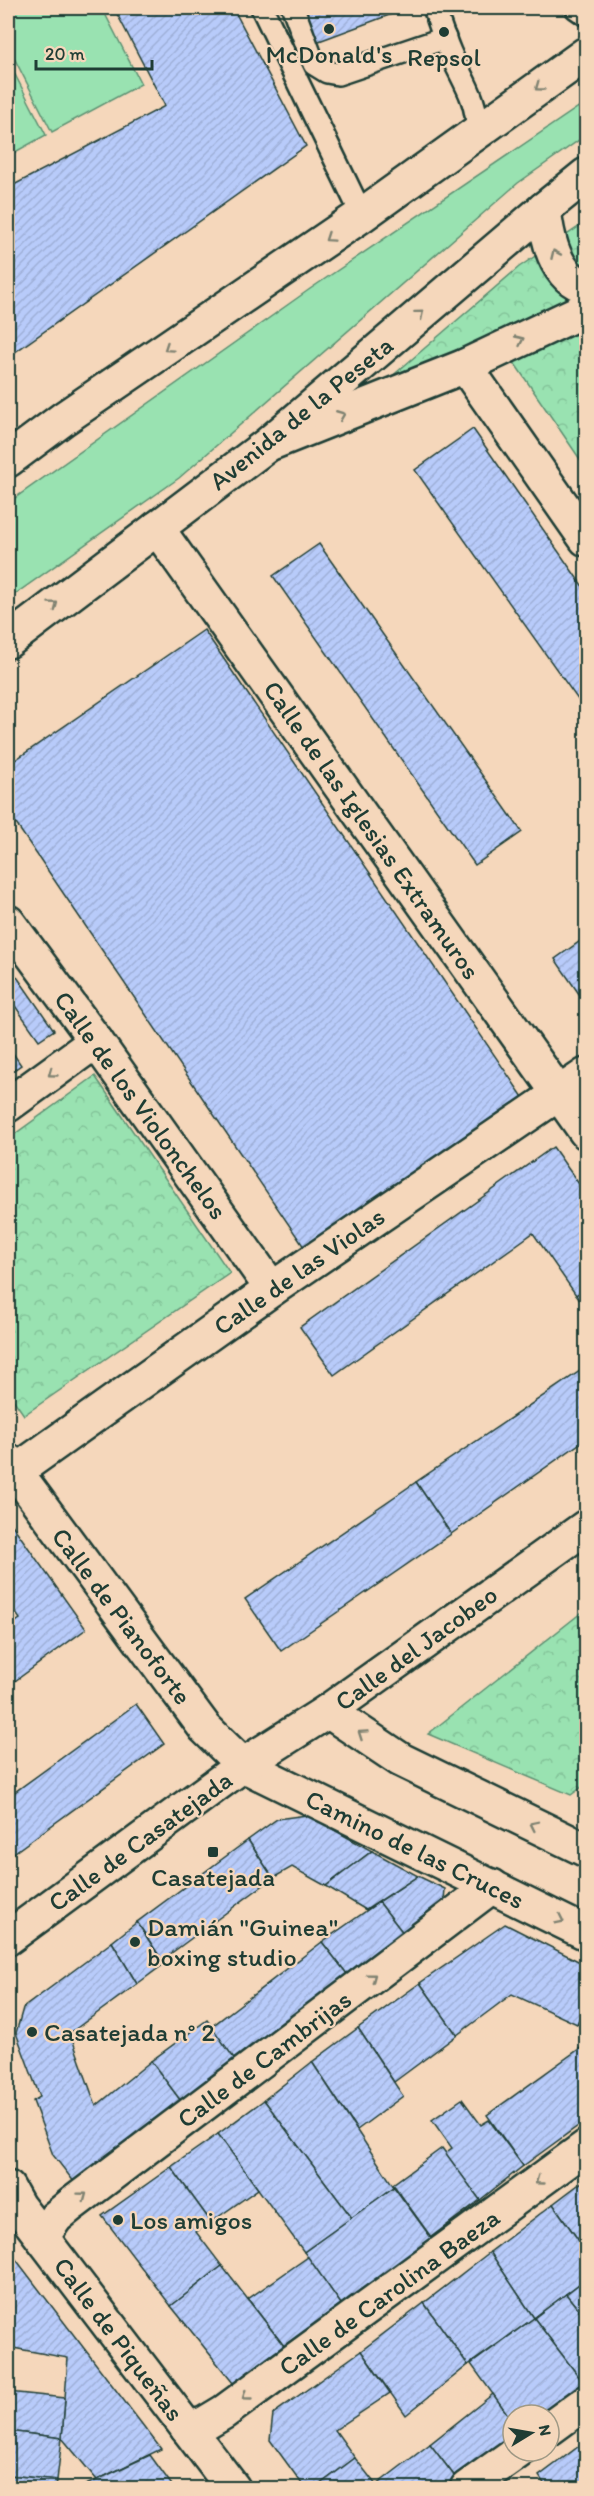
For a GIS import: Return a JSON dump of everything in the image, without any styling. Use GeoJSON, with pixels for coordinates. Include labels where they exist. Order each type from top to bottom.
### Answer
{"type":"FeatureCollection","features":[{"type":"Feature","properties":{"kind":"street"},"geometry":{"type":"LineString","coordinates":[[8,460],[63,419],[362,215],[586,54]]}},
{"type":"Feature","properties":{"kind":"street","name":"Avenida de la Peseta"},"geometry":{"type":"LineString","coordinates":[[8,641],[267,445],[544,208],[586,175]]}},
{"type":"Feature","properties":{"kind":"street"},"geometry":{"type":"LineString","coordinates":[[544,208],[547,233],[555,257],[567,275],[586,286]]}},
{"type":"Feature","properties":{"kind":"street"},"geometry":{"type":"LineString","coordinates":[[267,445],[465,366],[586,309]]}},
{"type":"Feature","properties":{"kind":"street"},"geometry":{"type":"LineString","coordinates":[[465,366],[586,540]]}},
{"type":"Feature","properties":{"kind":"street","name":"Calle de las Iglesias Extramuros"},"geometry":{"type":"LineString","coordinates":[[157,528],[586,1132]]}},
{"type":"Feature","properties":{"kind":"street","name":"Calle de los Violonchelos"},"geometry":{"type":"LineString","coordinates":[[8,922],[96,1041],[272,1289]]}},
{"type":"Feature","properties":{"kind":"street"},"geometry":{"type":"LineString","coordinates":[[8,1105],[96,1041]]}},
{"type":"Feature","properties":{"kind":"street","name":"Calle de las Violas"},"geometry":{"type":"LineString","coordinates":[[11,1466],[586,1075]]}},
{"type":"Feature","properties":{"kind":"street","name":"Calle de Pianoforte"},"geometry":{"type":"LineString","coordinates":[[11,1466],[205,1728],[243,1765]]}},
{"type":"Feature","properties":{"kind":"street","name":"Calle del Jacobeo"},"geometry":{"type":"LineString","coordinates":[[243,1765],[328,1711],[586,1527]]}},
{"type":"Feature","properties":{"kind":"street"},"geometry":{"type":"LineString","coordinates":[[328,1711],[401,1760],[586,1850]]}},
{"type":"Feature","properties":{"kind":"street","name":"Camino de las Cruces"},"geometry":{"type":"LineString","coordinates":[[243,1765],[586,1933]]}},
{"type":"Feature","properties":{"kind":"street","name":"Calle de Casatejada"},"geometry":{"type":"LineString","coordinates":[[8,1938],[243,1765]]}},
{"type":"Feature","properties":{"kind":"street","name":"Calle de Cambrijas"},"geometry":{"type":"LineString","coordinates":[[42,2237],[56,2217],[72,2204],[492,1886]]}},
{"type":"Feature","properties":{"kind":"street","name":"Calle de Carolina Baeza"},"geometry":{"type":"LineString","coordinates":[[187,2428],[204,2424],[224,2412],[586,2147]]}},
{"type":"Feature","properties":{"kind":"street","name":"Calle de Piqueñas"},"geometry":{"type":"LineString","coordinates":[[8,2188],[42,2237],[233,2488]]}},
{"type":"Feature","properties":{"kind":"street"},"geometry":{"type":"LineString","coordinates":[[561,2420],[586,2402]]}},
{"type":"Feature","properties":{"kind":"street"},"geometry":{"type":"LineString","coordinates":[[467,2488],[502,2463]]}},
{"type":"Feature","properties":{"kind":"lane"},"geometry":{"type":"LineString","coordinates":[[262,8],[362,215]]}},
{"type":"Feature","properties":{"kind":"lane"},"geometry":{"type":"LineString","coordinates":[[293,8],[314,64],[327,72],[339,74],[445,38]]}},
{"type":"Feature","properties":{"kind":"lane"},"geometry":{"type":"LineString","coordinates":[[434,8],[445,38],[473,96],[478,114],[477,131]]}},
{"type":"Feature","properties":{"kind":"lane"},"geometry":{"type":"LineString","coordinates":[[576,8],[586,15]]}},
{"type":"Feature","properties":{"kind":"green space"},"geometry":{"type":"Polygon","coordinates":[[[8,8],[102,8],[141,84],[52,132],[8,46],[8,8]]]}},
{"type":"Feature","properties":{"kind":"green space"},"geometry":{"type":"Polygon","coordinates":[[[8,61],[46,135],[8,156],[8,61]]]}},
{"type":"Feature","properties":{"kind":"green space"},"geometry":{"type":"Polygon","coordinates":[[[586,102],[586,135],[518,183],[179,478],[8,599],[8,503],[310,289],[586,102]]]}},
{"type":"Feature","properties":{"kind":"green space"},"geometry":{"type":"Polygon","coordinates":[[[586,222],[586,468],[496,336],[390,378],[519,267],[586,222]]]}},
{"type":"Feature","properties":{"kind":"green space"},"geometry":{"type":"Polygon","coordinates":[[[95,1076],[230,1273],[24,1415],[8,1392],[8,1139],[95,1076]]]}},
{"type":"Feature","properties":{"kind":"green space"},"geometry":{"type":"Polygon","coordinates":[[[586,1609],[586,1784],[571,1795],[428,1734],[586,1609]]]}},
{"type":"Feature","properties":{"kind":"building"},"geometry":{"type":"Polygon","coordinates":[[[114,8],[233,8],[306,146],[8,357],[8,188],[165,106],[114,8]]]}},
{"type":"Feature","properties":{"kind":"building","name":"McDonald's"},"geometry":{"type":"Polygon","coordinates":[[[299,8],[390,8],[392,14],[311,44],[299,8]]]}},
{"type":"Feature","properties":{"kind":"building"},"geometry":{"type":"Polygon","coordinates":[[[473,429],[586,591],[586,711],[415,470],[473,429]]]}},
{"type":"Feature","properties":{"kind":"building"},"geometry":{"type":"Polygon","coordinates":[[[319,544],[522,832],[475,865],[273,576],[319,544]]]}},
{"type":"Feature","properties":{"kind":"building"},"geometry":{"type":"Polygon","coordinates":[[[204,630],[525,1100],[306,1250],[8,812],[8,765],[204,630]]]}},
{"type":"Feature","properties":{"kind":"building"},"geometry":{"type":"Polygon","coordinates":[[[586,937],[586,1004],[555,959],[586,937]]]}},
{"type":"Feature","properties":{"kind":"building"},"geometry":{"type":"Polygon","coordinates":[[[8,964],[54,1030],[39,1040],[8,996],[8,964]]]}},
{"type":"Feature","properties":{"kind":"building"},"geometry":{"type":"Polygon","coordinates":[[[8,1046],[21,1065],[8,1074],[8,1046]]]}},
{"type":"Feature","properties":{"kind":"building"},"geometry":{"type":"Polygon","coordinates":[[[553,1147],[586,1194],[586,1288],[576,1295],[533,1233],[334,1375],[300,1327],[553,1147]]]}},
{"type":"Feature","properties":{"kind":"building"},"geometry":{"type":"Polygon","coordinates":[[[586,1288],[586,1309],[576,1295],[586,1288]]]}},
{"type":"Feature","properties":{"kind":"building"},"geometry":{"type":"Polygon","coordinates":[[[586,1367],[586,1439],[451,1534],[416,1482],[586,1367]]]}},
{"type":"Feature","properties":{"kind":"building"},"geometry":{"type":"Polygon","coordinates":[[[416,1482],[451,1534],[281,1651],[245,1599],[416,1482]]]}},
{"type":"Feature","properties":{"kind":"building"},"geometry":{"type":"Polygon","coordinates":[[[8,1519],[86,1629],[8,1686],[8,1627],[20,1619],[8,1601],[8,1519]]]}},
{"type":"Feature","properties":{"kind":"building"},"geometry":{"type":"Polygon","coordinates":[[[136,1704],[164,1744],[8,1857],[8,1797],[136,1704]]]}},
{"type":"Feature","properties":{"kind":"building"},"geometry":{"type":"Polygon","coordinates":[[[307,1815],[372,1851],[326,1886],[292,1867],[273,1878],[248,1840],[277,1819],[307,1815]]]}},
{"type":"Feature","properties":{"kind":"building"},"geometry":{"type":"Polygon","coordinates":[[[248,1840],[273,1878],[162,1960],[137,1922],[248,1840]]]}},
{"type":"Feature","properties":{"kind":"building"},"geometry":{"type":"Polygon","coordinates":[[[372,1851],[418,1876],[366,1910],[326,1886],[372,1851]]]}},
{"type":"Feature","properties":{"kind":"building"},"geometry":{"type":"Polygon","coordinates":[[[418,1876],[445,1889],[443,1911],[407,1938],[379,1902],[418,1876]]]}},
{"type":"Feature","properties":{"kind":"building"},"geometry":{"type":"Polygon","coordinates":[[[379,1902],[407,1938],[351,1979],[322,1942],[379,1902]]]}},
{"type":"Feature","properties":{"kind":"building"},"geometry":{"type":"Polygon","coordinates":[[[137,1922],[164,1964],[137,1984],[112,1942],[137,1922]]]}},
{"type":"Feature","properties":{"kind":"building"},"geometry":{"type":"Polygon","coordinates":[[[505,1924],[586,1965],[586,2004],[577,2024],[512,1994],[457,2035],[420,1983],[505,1924]]]}},
{"type":"Feature","properties":{"kind":"building"},"geometry":{"type":"Polygon","coordinates":[[[112,1942],[137,1984],[70,2033],[96,2106],[151,2061],[184,2105],[78,2187],[53,2155],[33,2101],[40,2097],[16,2033],[23,2008],[112,1942]]]}},
{"type":"Feature","properties":{"kind":"building"},"geometry":{"type":"Polygon","coordinates":[[[322,1942],[351,1979],[238,2064],[211,2027],[322,1942]]]}},
{"type":"Feature","properties":{"kind":"building"},"geometry":{"type":"Polygon","coordinates":[[[420,1983],[457,2035],[394,2082],[358,2028],[420,1983]]]}},
{"type":"Feature","properties":{"kind":"building"},"geometry":{"type":"Polygon","coordinates":[[[586,2004],[586,2029],[577,2024],[586,2004]]]}},
{"type":"Feature","properties":{"kind":"building"},"geometry":{"type":"Polygon","coordinates":[[[207,2020],[238,2064],[184,2105],[151,2061],[207,2020]]]}},
{"type":"Feature","properties":{"kind":"building"},"geometry":{"type":"Polygon","coordinates":[[[358,2028],[403,2096],[357,2130],[312,2062],[358,2028]]]}},
{"type":"Feature","properties":{"kind":"building"},"geometry":{"type":"Polygon","coordinates":[[[586,2044],[586,2120],[523,2166],[487,2115],[586,2044]]]}},
{"type":"Feature","properties":{"kind":"building"},"geometry":{"type":"Polygon","coordinates":[[[312,2062],[394,2187],[352,2218],[264,2100],[312,2062]]]}},
{"type":"Feature","properties":{"kind":"building"},"geometry":{"type":"Polygon","coordinates":[[[462,2099],[481,2125],[489,2120],[523,2166],[480,2200],[445,2153],[452,2148],[432,2120],[462,2099]]]}},
{"type":"Feature","properties":{"kind":"building"},"geometry":{"type":"Polygon","coordinates":[[[264,2100],[352,2218],[304,2252],[218,2134],[264,2100]]]}},
{"type":"Feature","properties":{"kind":"building"},"geometry":{"type":"Polygon","coordinates":[[[218,2134],[258,2189],[211,2222],[171,2167],[218,2134]]]}},
{"type":"Feature","properties":{"kind":"building"},"geometry":{"type":"Polygon","coordinates":[[[442,2148],[480,2200],[431,2237],[393,2184],[442,2148]]]}},
{"type":"Feature","properties":{"kind":"building"},"geometry":{"type":"Polygon","coordinates":[[[171,2167],[211,2222],[196,2232],[222,2266],[171,2306],[102,2216],[171,2167]]]}},
{"type":"Feature","properties":{"kind":"building"},"geometry":{"type":"Polygon","coordinates":[[[586,2179],[586,2251],[553,2204],[586,2179]]]}},
{"type":"Feature","properties":{"kind":"building"},"geometry":{"type":"Polygon","coordinates":[[[394,2187],[432,2239],[341,2304],[304,2252],[394,2187]]]}},
{"type":"Feature","properties":{"kind":"building"},"geometry":{"type":"Polygon","coordinates":[[[553,2204],[586,2251],[586,2279],[534,2318],[490,2252],[553,2204]]]}},
{"type":"Feature","properties":{"kind":"building"},"geometry":{"type":"Polygon","coordinates":[[[8,2249],[161,2449],[97,2480],[62,2438],[68,2358],[8,2347],[8,2249]]]}},
{"type":"Feature","properties":{"kind":"building"},"geometry":{"type":"Polygon","coordinates":[[[490,2252],[534,2318],[468,2365],[424,2303],[490,2252]]]}},
{"type":"Feature","properties":{"kind":"building"},"geometry":{"type":"Polygon","coordinates":[[[308,2257],[341,2304],[284,2346],[248,2299],[308,2257]]]}},
{"type":"Feature","properties":{"kind":"building"},"geometry":{"type":"Polygon","coordinates":[[[222,2266],[284,2346],[233,2383],[171,2306],[222,2266]]]}},
{"type":"Feature","properties":{"kind":"building"},"geometry":{"type":"Polygon","coordinates":[[[586,2279],[586,2319],[566,2294],[586,2279]]]}},
{"type":"Feature","properties":{"kind":"building"},"geometry":{"type":"Polygon","coordinates":[[[566,2294],[586,2319],[586,2386],[534,2318],[566,2294]]]}},
{"type":"Feature","properties":{"kind":"building"},"geometry":{"type":"Polygon","coordinates":[[[424,2303],[468,2365],[406,2415],[361,2351],[424,2303]]]}},
{"type":"Feature","properties":{"kind":"building"},"geometry":{"type":"Polygon","coordinates":[[[534,2318],[586,2386],[561,2404],[501,2403],[501,2405],[471,2364],[534,2318]]]}},
{"type":"Feature","properties":{"kind":"building"},"geometry":{"type":"Polygon","coordinates":[[[361,2351],[390,2393],[335,2430],[355,2458],[315,2488],[305,2488],[270,2440],[273,2414],[361,2351]]]}},
{"type":"Feature","properties":{"kind":"building"},"geometry":{"type":"Polygon","coordinates":[[[8,2392],[65,2398],[62,2438],[8,2431],[8,2392]]]}},
{"type":"Feature","properties":{"kind":"building"},"geometry":{"type":"Polygon","coordinates":[[[493,2394],[501,2405],[501,2450],[459,2482],[430,2444],[493,2394]]]}},
{"type":"Feature","properties":{"kind":"building"},"geometry":{"type":"Polygon","coordinates":[[[8,2431],[62,2438],[57,2480],[8,2475],[8,2431]]]}},
{"type":"Feature","properties":{"kind":"building"},"geometry":{"type":"Polygon","coordinates":[[[586,2441],[586,2488],[547,2488],[539,2476],[556,2463],[561,2463],[561,2460],[586,2441]]]}},
{"type":"Feature","properties":{"kind":"building"},"geometry":{"type":"Polygon","coordinates":[[[430,2444],[459,2482],[451,2488],[315,2488],[355,2458],[376,2485],[430,2444]]]}},
{"type":"Feature","properties":{"kind":"building"},"geometry":{"type":"Polygon","coordinates":[[[150,2455],[174,2488],[79,2488],[97,2480],[150,2455]]]}},
{"type":"Feature","properties":{"kind":"building"},"geometry":{"type":"Polygon","coordinates":[[[8,2475],[57,2480],[56,2488],[8,2488],[8,2475]]]}},
{"type":"Feature","properties":{"kind":"place","name":"McDonald's"},"geometry":{"type":"Point","coordinates":[329,29]}},
{"type":"Feature","properties":{"kind":"place","name":"Repsol"},"geometry":{"type":"Point","coordinates":[444,32]}},
{"type":"Feature","properties":{"kind":"place","name":"Casatejada"},"geometry":{"type":"Point","coordinates":[213,1852]}},
{"type":"Feature","properties":{"kind":"place","name":"Damián \"Guinea\" boxing studio"},"geometry":{"type":"Point","coordinates":[135,1942]}},
{"type":"Feature","properties":{"kind":"place","name":"Casatejada n° 2"},"geometry":{"type":"Point","coordinates":[32,2032]}},
{"type":"Feature","properties":{"kind":"place","name":"Los amigos"},"geometry":{"type":"Point","coordinates":[118,2220]}}]}
